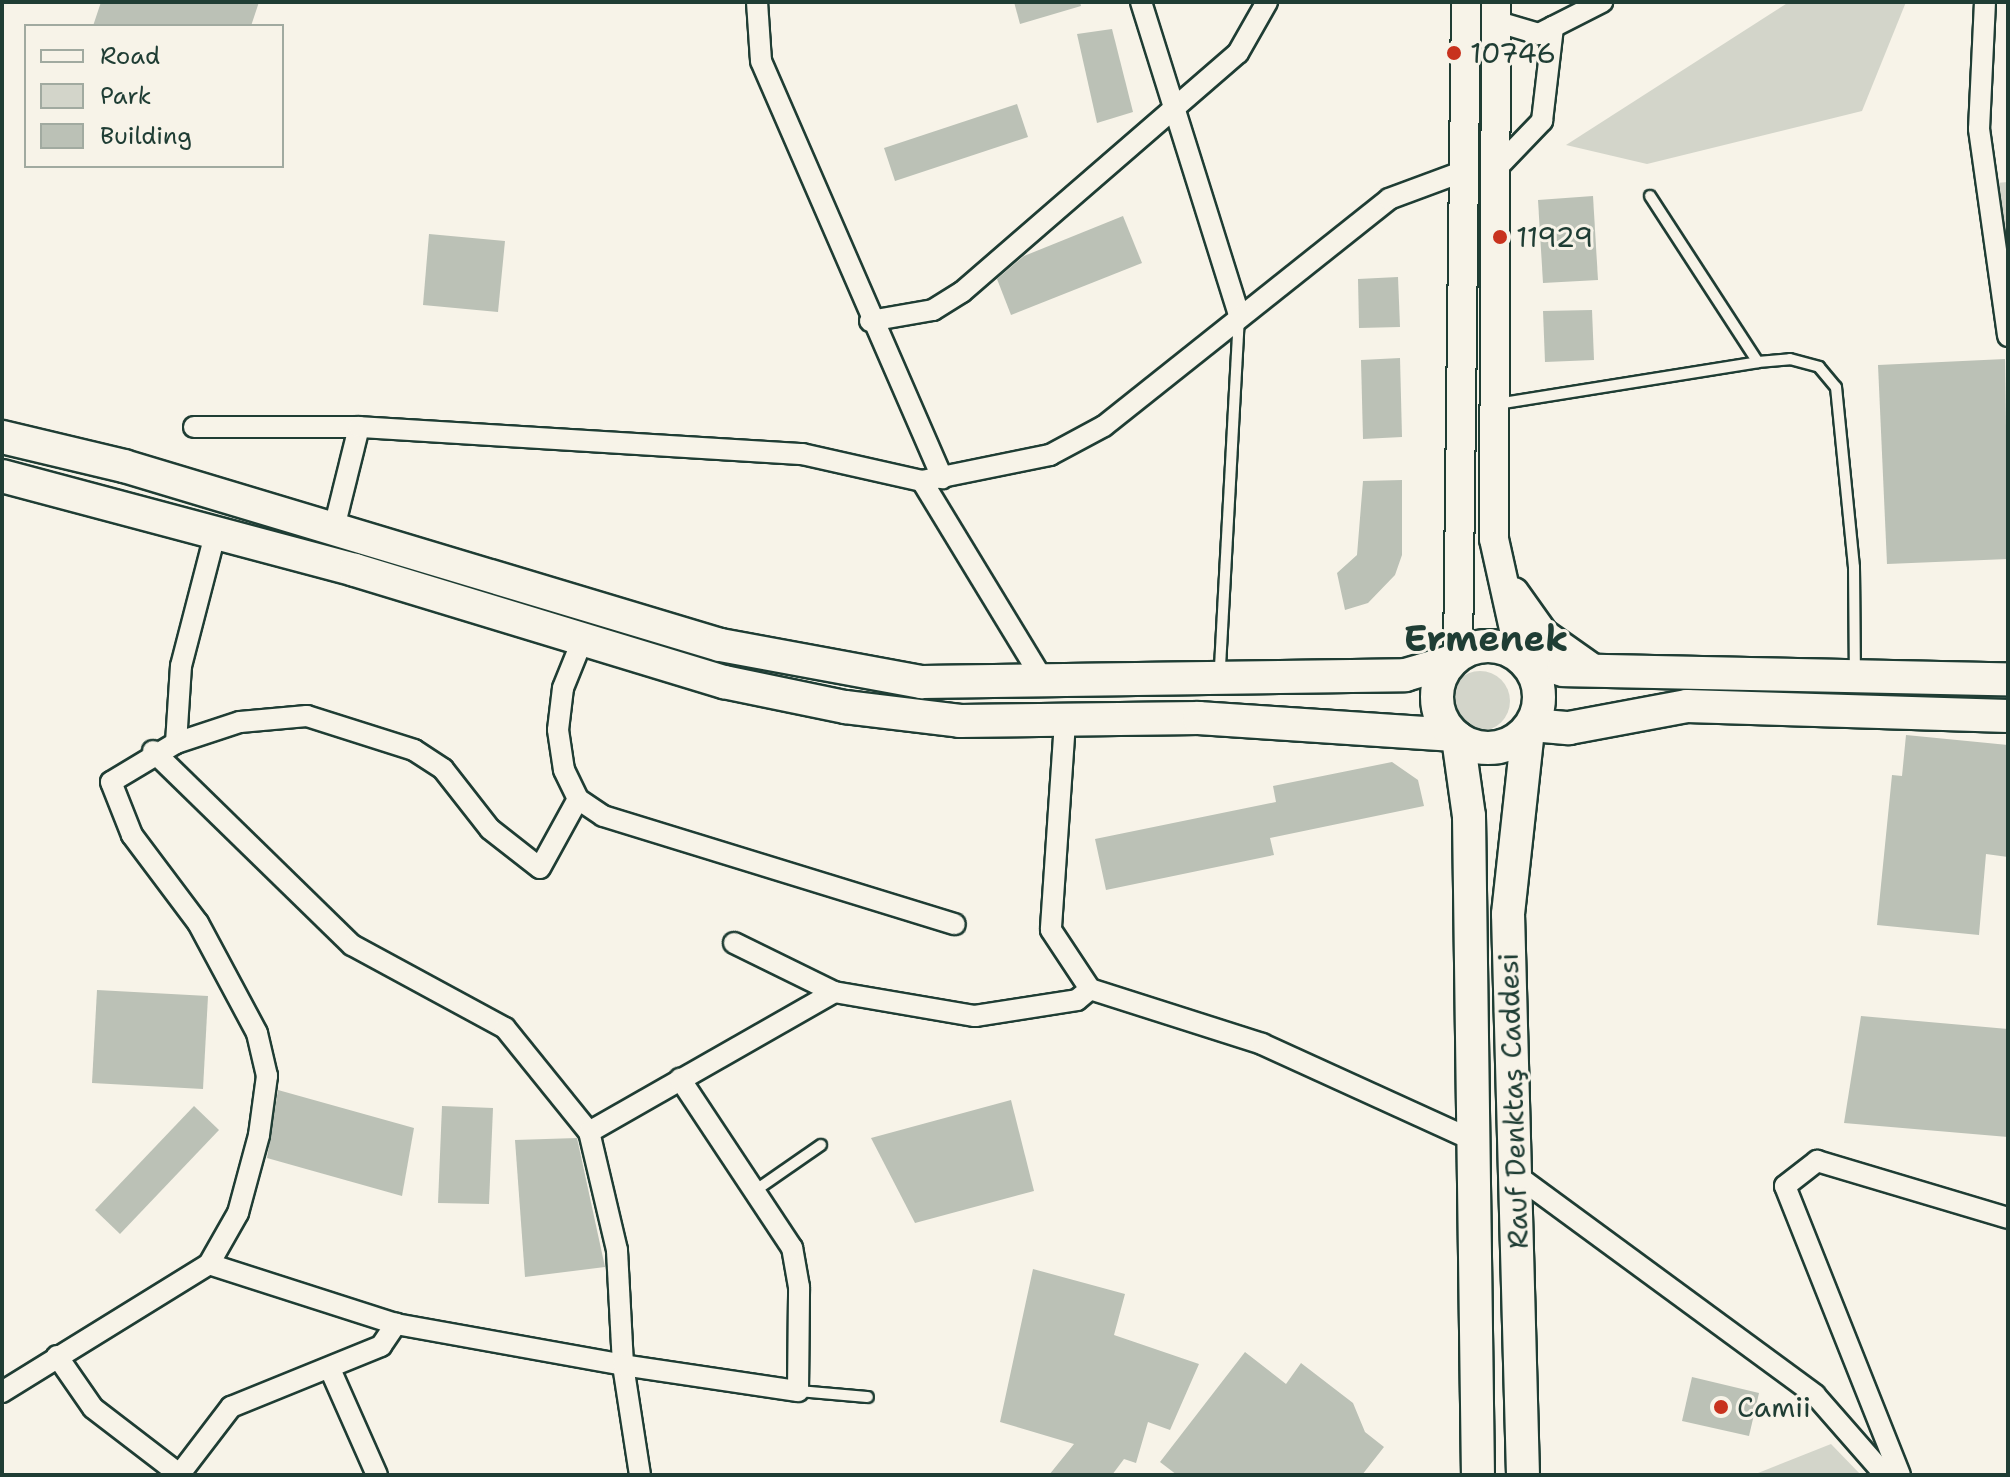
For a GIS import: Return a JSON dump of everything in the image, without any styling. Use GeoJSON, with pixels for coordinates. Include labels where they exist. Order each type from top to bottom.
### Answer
{"type":"FeatureCollection","features":[{"type":"Feature","properties":{"kind":"main road"},"geometry":{"type":"LineString","coordinates":[[2,437],[334,528],[720,645],[922,682],[1046,685],[1405,675],[1492,645],[1523,659],[1595,670],[2008,679]]}},
{"type":"Feature","properties":{"kind":"main road"},"geometry":{"type":"LineString","coordinates":[[2,476],[216,531],[582,641],[845,707],[960,721],[1199,718],[1456,736],[1494,748],[1530,727],[1569,728],[1687,706],[2008,716]]}},
{"type":"Feature","properties":{"kind":"main road"},"geometry":{"type":"LineString","coordinates":[[1454,659],[1437,699],[1456,736]]}},
{"type":"Feature","properties":{"kind":"main road"},"geometry":{"type":"LineString","coordinates":[[1523,659],[1540,696],[1530,727]]}},
{"type":"Feature","properties":{"kind":"main road","name":"Rauf Denktaş Caddesi"},"geometry":{"type":"LineString","coordinates":[[1523,1475],[1509,871],[1530,727]]}},
{"type":"Feature","properties":{"kind":"main road","name":"Rauf Denktaş Caddesi"},"geometry":{"type":"LineString","coordinates":[[1456,736],[1469,816],[1470,1139],[1478,1475]]}},
{"type":"Feature","properties":{"kind":"street"},"geometry":{"type":"LineString","coordinates":[[757,2],[761,61],[870,321],[932,479],[1046,685]]}},
{"type":"Feature","properties":{"kind":"street"},"geometry":{"type":"LineString","coordinates":[[1141,2],[1171,111],[1239,315]]}},
{"type":"Feature","properties":{"kind":"street"},"geometry":{"type":"LineString","coordinates":[[870,321],[947,303],[1238,53],[1267,2]]}},
{"type":"Feature","properties":{"kind":"street"},"geometry":{"type":"LineString","coordinates":[[1454,659],[1459,173],[1466,2]]}},
{"type":"Feature","properties":{"kind":"street"},"geometry":{"type":"LineString","coordinates":[[1496,12],[1525,36],[1553,27],[1602,2]]}},
{"type":"Feature","properties":{"kind":"street"},"geometry":{"type":"LineString","coordinates":[[1985,2],[1979,129],[2008,336]]}},
{"type":"Feature","properties":{"kind":"street"},"geometry":{"type":"LineString","coordinates":[[1496,12],[1491,174],[1490,405],[1494,539],[1523,659]]}},
{"type":"Feature","properties":{"kind":"street"},"geometry":{"type":"LineString","coordinates":[[194,427],[359,427],[802,454],[932,479],[1050,455],[1104,426],[1239,315],[1389,199],[1459,173],[1491,174],[1542,121],[1553,27]]}},
{"type":"Feature","properties":{"kind":"street"},"geometry":{"type":"LineString","coordinates":[[334,528],[359,427]]}},
{"type":"Feature","properties":{"kind":"street"},"geometry":{"type":"LineString","coordinates":[[176,743],[181,666],[216,531]]}},
{"type":"Feature","properties":{"kind":"street"},"geometry":{"type":"LineString","coordinates":[[1494,539],[1522,611],[1565,655],[1595,670]]}},
{"type":"Feature","properties":{"kind":"street"},"geometry":{"type":"LineString","coordinates":[[582,641],[563,688],[558,730],[564,770],[578,799],[603,816],[955,924]]}},
{"type":"Feature","properties":{"kind":"street"},"geometry":{"type":"LineString","coordinates":[[2,1392],[209,1264],[238,1213],[267,1076],[257,1033],[198,923],[132,835],[111,782],[153,751],[176,743],[267,719],[307,716],[361,727],[443,769],[490,829],[540,868],[578,799]]}},
{"type":"Feature","properties":{"kind":"street"},"geometry":{"type":"LineString","coordinates":[[1065,722],[1051,930],[1090,989],[1262,1044],[1470,1139]]}},
{"type":"Feature","properties":{"kind":"street"},"geometry":{"type":"LineString","coordinates":[[153,751],[352,945],[505,1028],[589,1132],[617,1250],[623,1365],[640,1475]]}},
{"type":"Feature","properties":{"kind":"street"},"geometry":{"type":"LineString","coordinates":[[734,943],[834,992],[975,1016],[1077,1000],[1090,989]]}},
{"type":"Feature","properties":{"kind":"street"},"geometry":{"type":"LineString","coordinates":[[589,1132],[834,992]]}},
{"type":"Feature","properties":{"kind":"street"},"geometry":{"type":"LineString","coordinates":[[209,1264],[396,1324],[623,1365],[798,1391],[797,1267],[785,1230],[680,1079]]}},
{"type":"Feature","properties":{"kind":"street"},"geometry":{"type":"LineString","coordinates":[[1900,1475],[1785,1186],[1817,1161],[2008,1218]]}},
{"type":"Feature","properties":{"kind":"street"},"geometry":{"type":"LineString","coordinates":[[1516,1175],[1815,1395],[1885,1475]]}},
{"type":"Feature","properties":{"kind":"street"},"geometry":{"type":"LineString","coordinates":[[57,1356],[93,1408],[179,1475],[231,1407],[381,1346],[396,1324]]}},
{"type":"Feature","properties":{"kind":"street"},"geometry":{"type":"LineString","coordinates":[[330,1369],[377,1475]]}},
{"type":"Feature","properties":{"kind":"lane"},"geometry":{"type":"LineString","coordinates":[[1650,196],[1758,362]]}},
{"type":"Feature","properties":{"kind":"lane"},"geometry":{"type":"LineString","coordinates":[[1220,667],[1239,315]]}},
{"type":"Feature","properties":{"kind":"lane"},"geometry":{"type":"LineString","coordinates":[[1490,405],[1758,362],[1805,361],[1836,387],[1854,567],[1855,675]]}},
{"type":"Feature","properties":{"kind":"lane"},"geometry":{"type":"LineString","coordinates":[[756,1190],[821,1145]]}},
{"type":"Feature","properties":{"kind":"lane"},"geometry":{"type":"LineString","coordinates":[[798,1391],[868,1397]]}},
{"type":"Feature","properties":{"kind":"green space"},"geometry":{"type":"Polygon","coordinates":[[[1789,2],[1906,2],[1862,111],[1647,164],[1566,145],[1789,2]]]}},
{"type":"Feature","properties":{"kind":"green space"},"geometry":{"type":"Polygon","coordinates":[[[2008,182],[2008,261],[1996,183],[2008,182]]]}},
{"type":"Feature","properties":{"kind":"green space"},"geometry":{"type":"Polygon","coordinates":[[[1480,671],[1491,673],[1501,680],[1508,690],[1508,712],[1501,722],[1491,729],[1480,731],[1469,729],[1459,722],[1452,712],[1450,701],[1452,690],[1459,680],[1469,673],[1480,671]]]}},
{"type":"Feature","properties":{"kind":"green space"},"geometry":{"type":"Polygon","coordinates":[[[1831,1444],[1861,1475],[1753,1475],[1831,1444]]]}},
{"type":"Feature","properties":{"kind":"building"},"geometry":{"type":"Polygon","coordinates":[[[101,2],[259,2],[252,24],[94,24],[101,2]]]}},
{"type":"Feature","properties":{"kind":"building"},"geometry":{"type":"Polygon","coordinates":[[[1014,2],[1080,2],[1081,6],[1020,24],[1014,2]]]}},
{"type":"Feature","properties":{"kind":"building"},"geometry":{"type":"Polygon","coordinates":[[[1112,29],[1133,112],[1097,123],[1077,34],[1112,29]]]}},
{"type":"Feature","properties":{"kind":"building"},"geometry":{"type":"Polygon","coordinates":[[[1017,104],[1028,137],[895,181],[884,148],[1017,104]]]}},
{"type":"Feature","properties":{"kind":"building"},"geometry":{"type":"Polygon","coordinates":[[[1593,196],[1598,280],[1543,283],[1538,200],[1593,196]]]}},
{"type":"Feature","properties":{"kind":"building"},"geometry":{"type":"Polygon","coordinates":[[[1123,216],[1142,263],[1011,315],[997,279],[1024,256],[1123,216]]]}},
{"type":"Feature","properties":{"kind":"building"},"geometry":{"type":"Polygon","coordinates":[[[429,234],[505,241],[498,312],[423,305],[429,234]]]}},
{"type":"Feature","properties":{"kind":"building"},"geometry":{"type":"Polygon","coordinates":[[[1398,277],[1400,327],[1359,328],[1358,279],[1398,277]]]}},
{"type":"Feature","properties":{"kind":"building"},"geometry":{"type":"Polygon","coordinates":[[[1592,310],[1594,360],[1545,362],[1543,311],[1592,310]]]}},
{"type":"Feature","properties":{"kind":"building"},"geometry":{"type":"Polygon","coordinates":[[[1400,358],[1402,437],[1363,439],[1361,360],[1400,358]]]}},
{"type":"Feature","properties":{"kind":"building"},"geometry":{"type":"Polygon","coordinates":[[[2005,359],[2008,559],[1887,564],[1878,365],[2005,359]]]}},
{"type":"Feature","properties":{"kind":"building"},"geometry":{"type":"Polygon","coordinates":[[[1402,480],[1402,555],[1395,575],[1368,603],[1345,610],[1337,573],[1357,555],[1363,481],[1402,480]]]}},
{"type":"Feature","properties":{"kind":"building"},"geometry":{"type":"Polygon","coordinates":[[[1906,735],[2008,745],[2008,857],[1986,854],[1979,935],[1877,925],[1892,775],[1902,776],[1906,735]]]}},
{"type":"Feature","properties":{"kind":"building"},"geometry":{"type":"Polygon","coordinates":[[[1392,762],[1418,780],[1424,806],[1270,838],[1274,855],[1106,890],[1095,839],[1276,802],[1273,786],[1392,762]]]}},
{"type":"Feature","properties":{"kind":"building"},"geometry":{"type":"Polygon","coordinates":[[[97,990],[208,996],[203,1089],[92,1083],[97,990]]]}},
{"type":"Feature","properties":{"kind":"building"},"geometry":{"type":"Polygon","coordinates":[[[1861,1016],[2008,1029],[2008,1137],[1844,1123],[1861,1016]]]}},
{"type":"Feature","properties":{"kind":"building"},"geometry":{"type":"Polygon","coordinates":[[[278,1090],[414,1128],[402,1196],[267,1158],[278,1090]]]}},
{"type":"Feature","properties":{"kind":"building"},"geometry":{"type":"Polygon","coordinates":[[[1011,1100],[1034,1191],[915,1223],[871,1138],[1011,1100]]]}},
{"type":"Feature","properties":{"kind":"building"},"geometry":{"type":"Polygon","coordinates":[[[194,1106],[219,1130],[120,1234],[95,1210],[194,1106]]]}},
{"type":"Feature","properties":{"kind":"building"},"geometry":{"type":"Polygon","coordinates":[[[442,1106],[493,1108],[489,1204],[438,1203],[442,1106]]]}},
{"type":"Feature","properties":{"kind":"building"},"geometry":{"type":"Polygon","coordinates":[[[577,1138],[605,1267],[525,1277],[515,1140],[577,1138]]]}},
{"type":"Feature","properties":{"kind":"building"},"geometry":{"type":"Polygon","coordinates":[[[1033,1269],[1125,1294],[1114,1335],[1199,1364],[1170,1430],[1148,1422],[1136,1463],[1124,1459],[1112,1475],[1049,1475],[1074,1444],[1000,1422],[1033,1269]]]}},
{"type":"Feature","properties":{"kind":"building"},"geometry":{"type":"Polygon","coordinates":[[[1245,1352],[1286,1384],[1301,1363],[1353,1403],[1365,1432],[1384,1447],[1362,1475],[1177,1475],[1160,1462],[1245,1352]]]}},
{"type":"Feature","properties":{"kind":"building","name":"Camii"},"geometry":{"type":"Polygon","coordinates":[[[1692,1377],[1759,1393],[1749,1436],[1682,1421],[1692,1377]]]}},
{"type":"Feature","properties":{"kind":"place","name":"10746"},"geometry":{"type":"Point","coordinates":[1454,53]}},
{"type":"Feature","properties":{"kind":"place","name":"11929"},"geometry":{"type":"Point","coordinates":[1500,237]}},
{"type":"Feature","properties":{"kind":"place","name":"Camii"},"geometry":{"type":"Point","coordinates":[1721,1407]}},
{"type":"Feature","properties":{"kind":"district","name":"Ermenek"},"geometry":{"type":"Point","coordinates":[1486,639]}}]}
